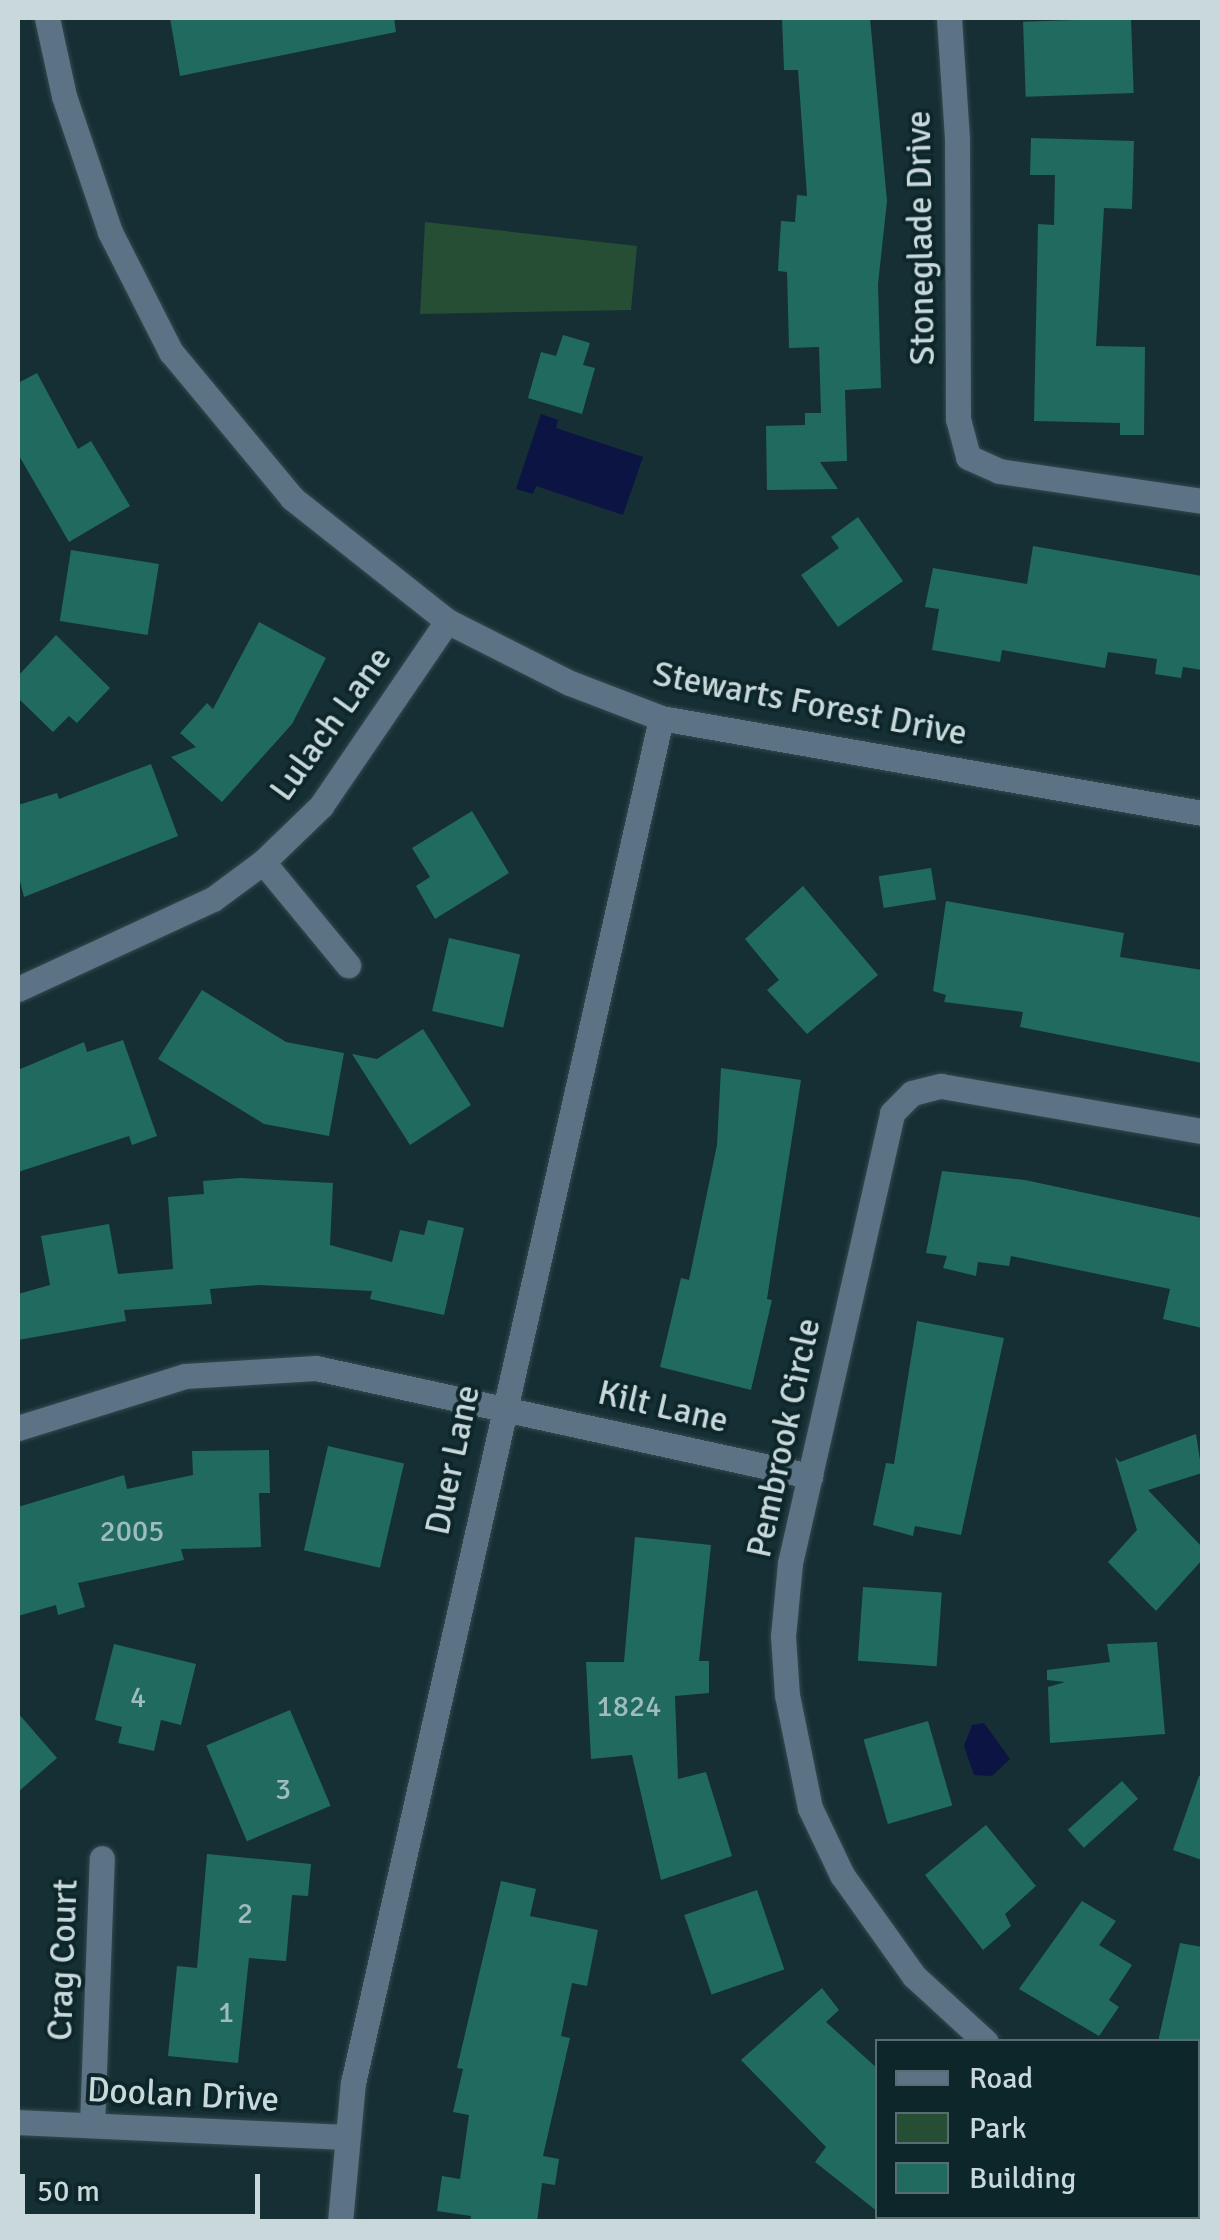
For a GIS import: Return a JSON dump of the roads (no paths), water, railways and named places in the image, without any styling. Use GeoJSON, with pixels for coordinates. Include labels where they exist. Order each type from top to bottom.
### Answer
{"type":"FeatureCollection","features":[{"type":"Feature","properties":{"kind":"street","name":"Stewarts Forest Drive"},"geometry":{"type":"LineString","coordinates":[[47,18],[64,96],[110,232],[171,352],[292,498],[446,621],[570,683],[661,718],[1202,813]]}},
{"type":"Feature","properties":{"kind":"street","name":"Stoneglade Drive"},"geometry":{"type":"LineString","coordinates":[[949,18],[957,139],[958,419],[968,457],[999,472],[1202,501]]}},
{"type":"Feature","properties":{"kind":"street","name":"Lulach Lane"},"geometry":{"type":"LineString","coordinates":[[18,989],[213,898],[263,862],[321,806],[446,621]]}},
{"type":"Feature","properties":{"kind":"street","name":"Duer Lane"},"geometry":{"type":"LineString","coordinates":[[340,2222],[345,2137],[501,1406],[661,718]]}},
{"type":"Feature","properties":{"kind":"street"},"geometry":{"type":"LineString","coordinates":[[263,862],[348,965]]}},
{"type":"Feature","properties":{"kind":"street","name":"Pembrook Circle"},"geometry":{"type":"LineString","coordinates":[[983,2039],[914,1976],[877,1928],[810,1808],[794,1752],[782,1636],[810,1476],[892,1113],[906,1098],[941,1086],[1202,1131]]}},
{"type":"Feature","properties":{"kind":"street","name":"Kilt Lane"},"geometry":{"type":"LineString","coordinates":[[18,1428],[186,1376],[256,1367],[316,1368],[810,1476]]}},
{"type":"Feature","properties":{"kind":"street","name":"Crag Court"},"geometry":{"type":"LineString","coordinates":[[92,2126],[102,1858]]}},
{"type":"Feature","properties":{"kind":"street","name":"Doolan Drive"},"geometry":{"type":"LineString","coordinates":[[18,2122],[345,2137]]}}]}
